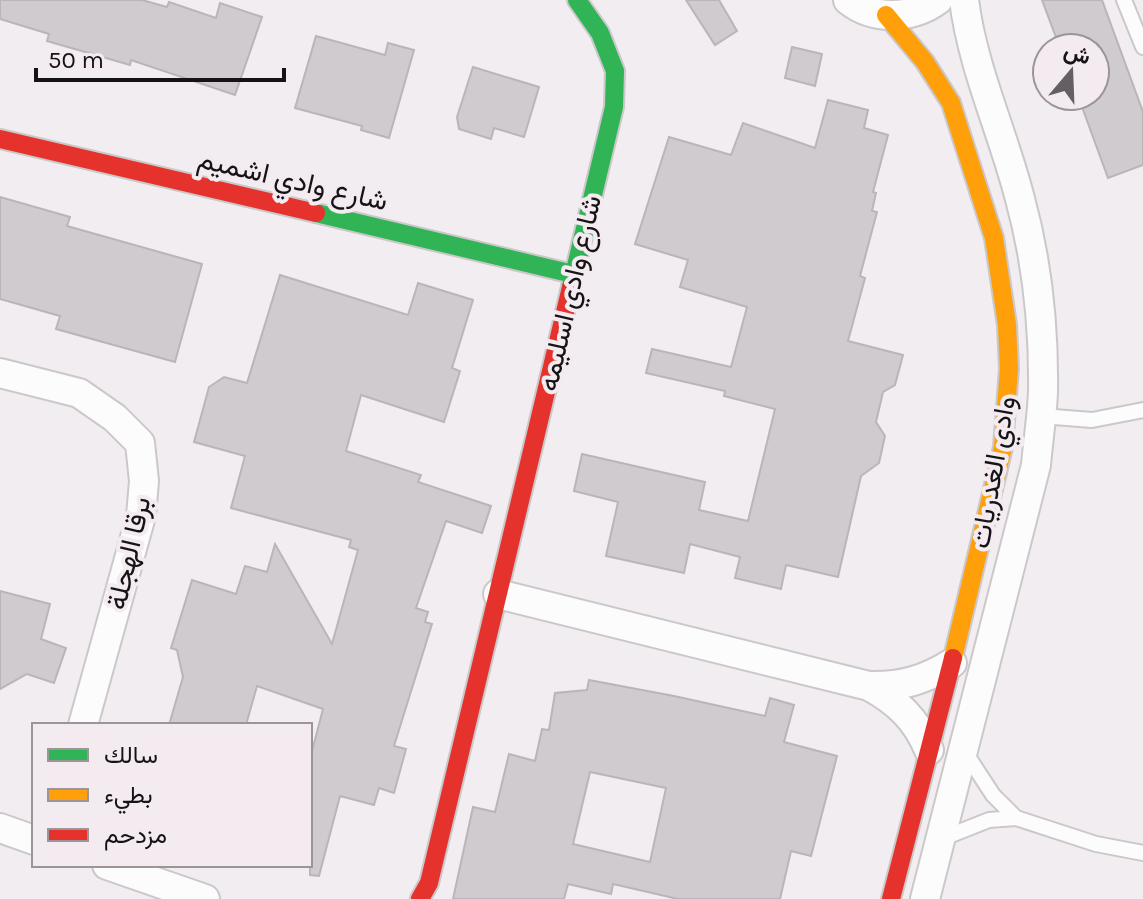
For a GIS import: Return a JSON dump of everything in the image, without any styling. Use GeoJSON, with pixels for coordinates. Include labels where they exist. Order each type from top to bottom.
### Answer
{"type":"FeatureCollection","features":[{"type":"Feature","properties":{"kind":"street","name":"شارع وادي اسليمه"},"geometry":{"type":"LineString","coordinates":[[420,899],[429,883],[614,107],[615,71],[600,33],[577,0]]}},
{"type":"Feature","properties":{"kind":"street"},"geometry":{"type":"LineString","coordinates":[[848,0],[869,11],[886,15],[917,11],[938,0]]}},
{"type":"Feature","properties":{"kind":"street","name":"وادي الغدريات"},"geometry":{"type":"LineString","coordinates":[[925,899],[1036,465],[1041,416],[1041,334],[1030,243],[1020,197],[975,61],[964,0]]}},
{"type":"Feature","properties":{"kind":"street","name":"وادي الغدريات"},"geometry":{"type":"LineString","coordinates":[[886,15],[925,62],[951,103],[994,238],[1007,325],[1009,369],[1003,447],[952,663],[891,899]]}},
{"type":"Feature","properties":{"kind":"street","name":"شارع وادي اشميم"},"geometry":{"type":"LineString","coordinates":[[0,139],[573,274]]}},
{"type":"Feature","properties":{"kind":"street","name":"برقا الهجلة"},"geometry":{"type":"LineString","coordinates":[[0,373],[79,393],[115,418],[140,443],[144,481],[141,516],[84,723]]}},
{"type":"Feature","properties":{"kind":"street"},"geometry":{"type":"LineString","coordinates":[[498,594],[869,686],[891,687],[913,683],[934,675],[952,663]]}},
{"type":"Feature","properties":{"kind":"street"},"geometry":{"type":"LineString","coordinates":[[869,686],[905,710],[915,722],[929,750]]}},
{"type":"Feature","properties":{"kind":"street"},"geometry":{"type":"LineString","coordinates":[[0,828],[32,839]]}},
{"type":"Feature","properties":{"kind":"street"},"geometry":{"type":"LineString","coordinates":[[113,867],[205,899]]}},
{"type":"Feature","properties":{"kind":"lane"},"geometry":{"type":"LineString","coordinates":[[1124,0],[1143,47]]}},
{"type":"Feature","properties":{"kind":"lane"},"geometry":{"type":"LineString","coordinates":[[1041,416],[1092,420],[1143,410]]}},
{"type":"Feature","properties":{"kind":"lane"},"geometry":{"type":"LineString","coordinates":[[964,750],[993,795],[1016,818]]}},
{"type":"Feature","properties":{"kind":"lane"},"geometry":{"type":"LineString","coordinates":[[941,839],[989,820],[1016,818],[1096,844],[1143,853]]}},
{"type":"Feature","properties":{"kind":"building"},"geometry":{"type":"Polygon","coordinates":[[[0,0],[142,0],[167,7],[169,2],[216,18],[220,3],[262,17],[235,95],[131,60],[130,65],[47,41],[49,34],[0,19],[0,0]]]}},
{"type":"Feature","properties":{"kind":"building"},"geometry":{"type":"Polygon","coordinates":[[[686,0],[719,0],[737,31],[715,45],[686,0]]]}},
{"type":"Feature","properties":{"kind":"building"},"geometry":{"type":"Polygon","coordinates":[[[1042,0],[1102,0],[1143,112],[1143,165],[1108,178],[1084,112],[1111,112],[1111,32],[1054,32],[1042,0]]]}},
{"type":"Feature","properties":{"kind":"building"},"geometry":{"type":"Polygon","coordinates":[[[316,36],[385,55],[388,43],[414,50],[389,138],[361,130],[362,126],[295,108],[316,36]]]}},
{"type":"Feature","properties":{"kind":"building"},"geometry":{"type":"Polygon","coordinates":[[[792,47],[822,54],[815,86],[785,78],[792,47]]]}},
{"type":"Feature","properties":{"kind":"building"},"geometry":{"type":"Polygon","coordinates":[[[473,67],[539,87],[524,137],[494,128],[491,139],[459,129],[457,117],[473,67]]]}},
{"type":"Feature","properties":{"kind":"building"},"geometry":{"type":"Polygon","coordinates":[[[828,100],[868,110],[864,128],[888,135],[873,192],[876,193],[872,211],[877,212],[860,276],[865,278],[848,341],[903,355],[895,385],[883,392],[876,422],[885,436],[879,463],[861,476],[838,577],[786,565],[781,589],[735,578],[740,557],[690,544],[684,573],[606,556],[618,502],[574,491],[582,454],[705,482],[699,510],[748,521],[775,409],[724,396],[725,391],[646,373],[652,349],[731,367],[747,307],[680,287],[688,260],[635,244],[669,137],[731,155],[743,123],[815,148],[828,100]]]}},
{"type":"Feature","properties":{"kind":"building"},"geometry":{"type":"Polygon","coordinates":[[[0,197],[70,217],[67,226],[202,264],[175,362],[56,329],[60,316],[0,299],[0,197]]]}},
{"type":"Feature","properties":{"kind":"building"},"geometry":{"type":"Polygon","coordinates":[[[280,275],[408,315],[418,283],[473,300],[452,368],[460,371],[444,422],[361,395],[346,451],[421,475],[418,482],[491,506],[482,533],[446,521],[416,608],[428,612],[425,622],[432,624],[394,746],[406,749],[394,793],[379,788],[374,805],[340,796],[319,876],[310,875],[312,751],[323,709],[257,686],[247,723],[170,723],[183,677],[177,650],[171,648],[192,580],[236,594],[245,566],[267,572],[275,544],[332,644],[358,550],[349,547],[351,540],[231,508],[245,456],[194,442],[209,387],[224,377],[247,383],[280,275]]]}},
{"type":"Feature","properties":{"kind":"building"},"geometry":{"type":"Polygon","coordinates":[[[0,591],[50,604],[41,639],[66,648],[54,683],[27,674],[0,689],[0,591]]]}},
{"type":"Feature","properties":{"kind":"building"},"geometry":{"type":"Polygon","coordinates":[[[589,680],[765,716],[770,698],[794,705],[784,742],[837,756],[811,856],[791,851],[780,899],[678,899],[613,884],[611,894],[568,884],[564,899],[453,899],[473,807],[495,812],[509,754],[535,761],[542,729],[549,730],[555,693],[587,690],[589,680]],[[590,772],[573,844],[650,862],[666,788],[590,772]]]}},
{"type":"Feature","properties":{"kind":"traffic: fast"},"geometry":{"type":"LineString","coordinates":[[571,287],[614,107],[615,71],[600,33],[577,0]]}},
{"type":"Feature","properties":{"kind":"traffic: fast"},"geometry":{"type":"LineString","coordinates":[[316,213],[573,274]]}},
{"type":"Feature","properties":{"kind":"traffic: slow"},"geometry":{"type":"LineString","coordinates":[[886,15],[925,62],[951,103],[994,238],[1007,325],[1009,369],[1003,447],[953,658]]}},
{"type":"Feature","properties":{"kind":"traffic: jam"},"geometry":{"type":"LineString","coordinates":[[0,139],[316,213]]}},
{"type":"Feature","properties":{"kind":"traffic: jam"},"geometry":{"type":"LineString","coordinates":[[420,899],[429,883],[571,287]]}},
{"type":"Feature","properties":{"kind":"traffic: jam"},"geometry":{"type":"LineString","coordinates":[[891,899],[953,658]]}}]}
